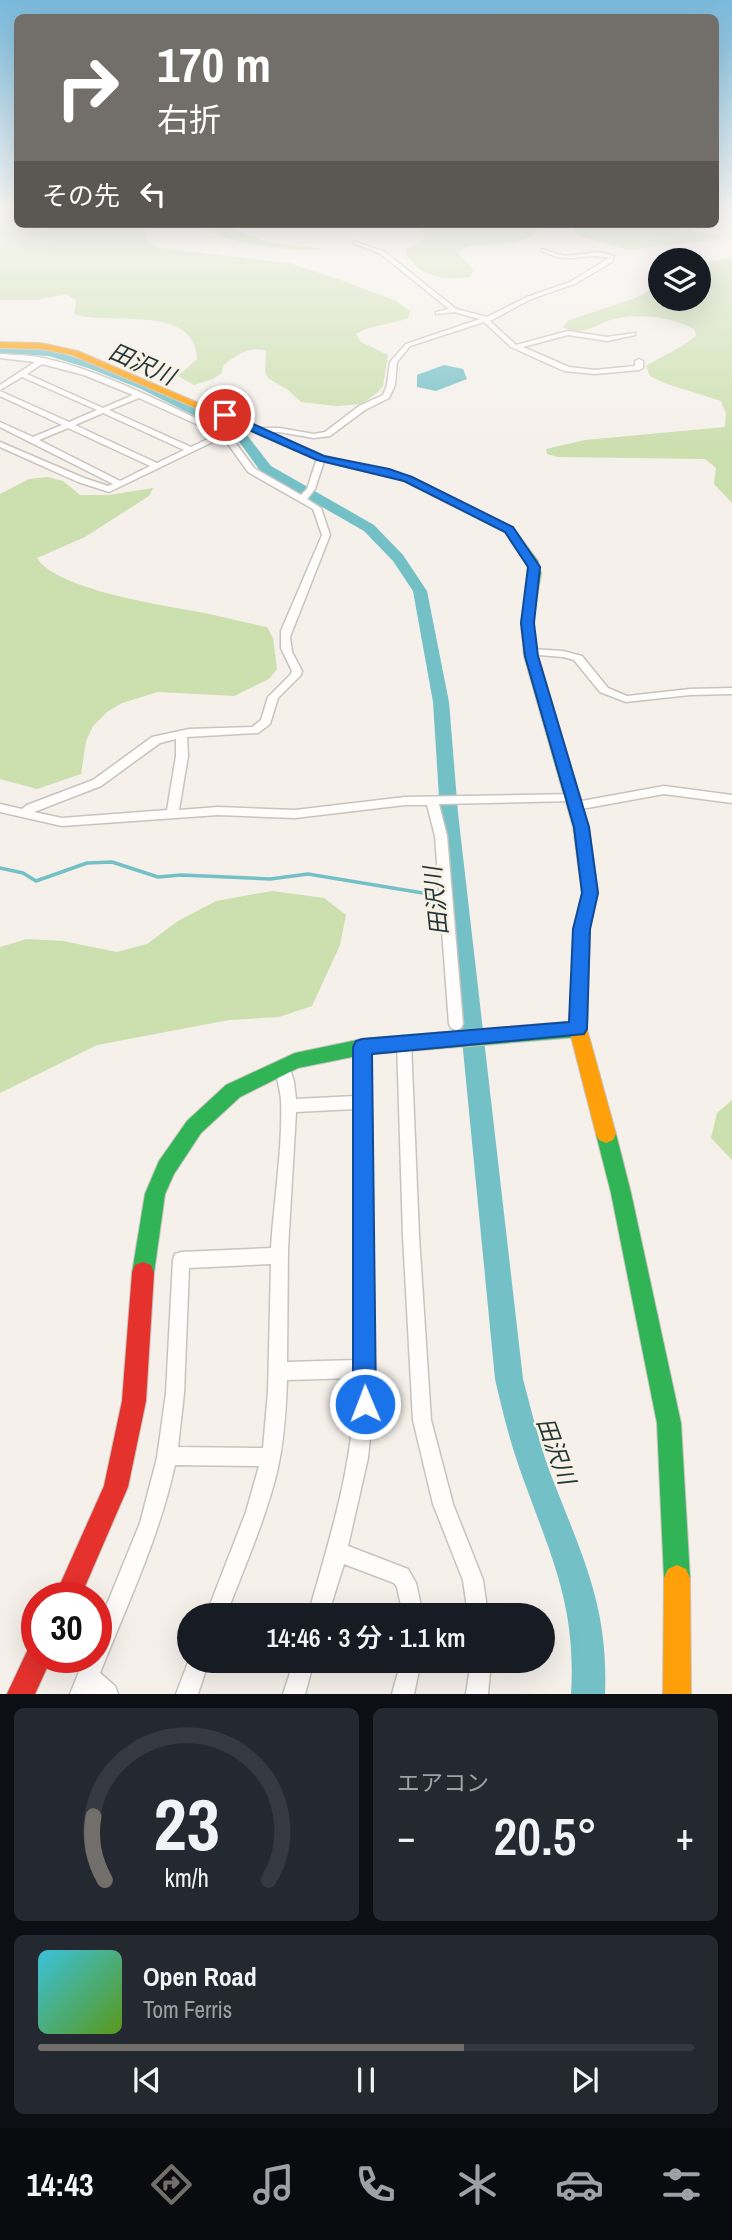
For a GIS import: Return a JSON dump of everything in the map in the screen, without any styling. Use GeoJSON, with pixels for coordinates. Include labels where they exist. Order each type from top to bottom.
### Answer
{"type":"FeatureCollection","features":[{"type":"Feature","properties":{"kind":"street"},"geometry":{"type":"LineString","coordinates":[[422,287],[454,310],[486,320],[505,341],[515,347],[575,372],[639,368],[639,361]]}},
{"type":"Feature","properties":{"kind":"street"},"geometry":{"type":"LineString","coordinates":[[0,444],[103,489],[120,484],[224,434],[252,427],[314,436],[327,435],[362,408],[386,396],[391,385],[394,362],[408,345],[486,320],[529,298],[559,287]]}},
{"type":"Feature","properties":{"kind":"street"},"geometry":{"type":"LineString","coordinates":[[438,313],[454,310]]}},
{"type":"Feature","properties":{"kind":"street"},"geometry":{"type":"LineString","coordinates":[[515,347],[568,333],[607,339],[633,334]]}},
{"type":"Feature","properties":{"kind":"street"},"geometry":{"type":"LineString","coordinates":[[1,354],[41,346],[75,353],[321,458],[389,472],[408,479],[509,530],[534,567],[527,623],[531,652],[582,827],[590,893],[582,929],[578,1029],[621,1193],[639,1293],[664,1394],[673,1468],[677,1573],[677,1694]]}},
{"type":"Feature","properties":{"kind":"street"},"geometry":{"type":"LineString","coordinates":[[1,354],[43,360],[71,368],[224,434],[234,443],[242,463],[251,470],[307,495],[317,508],[326,535],[286,631],[286,652],[296,675],[272,697],[265,722],[254,730],[181,734],[156,740],[97,783],[31,808],[23,814]]}},
{"type":"Feature","properties":{"kind":"street"},"geometry":{"type":"LineString","coordinates":[[43,360],[0,391],[156,467]]}},
{"type":"Feature","properties":{"kind":"street"},"geometry":{"type":"LineString","coordinates":[[22,373],[191,450]]}},
{"type":"Feature","properties":{"kind":"street"},"geometry":{"type":"LineString","coordinates":[[33,440],[136,396]]}},
{"type":"Feature","properties":{"kind":"street"},"geometry":{"type":"LineString","coordinates":[[0,424],[120,484]]}},
{"type":"Feature","properties":{"kind":"street"},"geometry":{"type":"LineString","coordinates":[[307,495],[321,458]]}},
{"type":"Feature","properties":{"kind":"street"},"geometry":{"type":"LineString","coordinates":[[531,652],[578,658],[604,690],[626,699],[690,692],[732,691]]}},
{"type":"Feature","properties":{"kind":"street"},"geometry":{"type":"LineString","coordinates":[[172,815],[182,756],[181,734]]}},
{"type":"Feature","properties":{"kind":"street"},"geometry":{"type":"LineString","coordinates":[[0,808],[62,822],[218,811],[295,814],[432,801],[575,802],[664,790],[732,799]]}},
{"type":"Feature","properties":{"kind":"street"},"geometry":{"type":"LineString","coordinates":[[432,801],[441,836],[456,1024]]}},
{"type":"Feature","properties":{"kind":"street"},"geometry":{"type":"LineString","coordinates":[[73,1582],[116,1487],[134,1401],[144,1253],[155,1194],[176,1152],[194,1127],[233,1091],[284,1066],[362,1047],[578,1029]]}},
{"type":"Feature","properties":{"kind":"street"},"geometry":{"type":"LineString","coordinates":[[404,1042],[412,1262],[422,1420],[443,1504],[473,1580],[476,1603]]}},
{"type":"Feature","properties":{"kind":"street"},"geometry":{"type":"LineString","coordinates":[[322,1603],[338,1552],[362,1448],[362,1047]]}},
{"type":"Feature","properties":{"kind":"street"},"geometry":{"type":"LineString","coordinates":[[220,1603],[262,1489],[270,1457],[279,1371],[279,1256],[288,1106],[288,1084],[284,1066]]}},
{"type":"Feature","properties":{"kind":"street"},"geometry":{"type":"LineString","coordinates":[[288,1106],[362,1102]]}},
{"type":"Feature","properties":{"kind":"street"},"geometry":{"type":"LineString","coordinates":[[112,1617],[150,1523],[167,1456],[176,1397],[181,1260],[279,1256]]}},
{"type":"Feature","properties":{"kind":"street"},"geometry":{"type":"LineString","coordinates":[[279,1371],[364,1369]]}},
{"type":"Feature","properties":{"kind":"street"},"geometry":{"type":"LineString","coordinates":[[167,1456],[270,1457]]}},
{"type":"Feature","properties":{"kind":"street"},"geometry":{"type":"LineString","coordinates":[[338,1552],[401,1576],[406,1583],[410,1603]]}},
{"type":"Feature","properties":{"kind":"street"},"geometry":{"type":"LineString","coordinates":[[21,1694],[31,1673]]}},
{"type":"Feature","properties":{"kind":"street"},"geometry":{"type":"LineString","coordinates":[[91,1673],[107,1694]]}},
{"type":"Feature","properties":{"kind":"street"},"geometry":{"type":"LineString","coordinates":[[187,1694],[195,1673]]}},
{"type":"Feature","properties":{"kind":"street"},"geometry":{"type":"LineString","coordinates":[[294,1694],[300,1673]]}},
{"type":"Feature","properties":{"kind":"street"},"geometry":{"type":"LineString","coordinates":[[402,1694],[408,1673]]}},
{"type":"Feature","properties":{"kind":"street"},"geometry":{"type":"LineString","coordinates":[[477,1694],[480,1673]]}},
{"type":"Feature","properties":{"kind":"green space"},"geometry":{"type":"Polygon","coordinates":[[[0,287],[359,287],[396,301],[410,311],[408,318],[368,328],[356,334],[361,342],[388,355],[383,386],[362,404],[337,406],[301,402],[268,378],[265,372],[266,351],[254,349],[238,355],[223,366],[222,373],[194,385],[178,376],[197,359],[193,341],[182,330],[167,323],[74,314],[76,300],[66,294],[38,300],[0,300],[0,287]]]}},
{"type":"Feature","properties":{"kind":"green space"},"geometry":{"type":"Polygon","coordinates":[[[711,287],[732,287],[732,503],[714,484],[716,468],[705,459],[558,457],[547,454],[546,449],[585,440],[725,427],[726,414],[721,401],[664,383],[650,376],[646,366],[693,339],[696,335],[694,329],[667,319],[638,316],[611,320],[585,330],[563,327],[569,320],[648,291],[648,311],[711,311],[711,287]]]}},
{"type":"Feature","properties":{"kind":"green space"},"geometry":{"type":"Polygon","coordinates":[[[47,477],[63,481],[80,495],[109,495],[153,488],[149,496],[85,537],[37,558],[48,569],[88,588],[114,595],[267,627],[273,638],[277,669],[269,679],[234,696],[158,692],[122,703],[107,712],[93,726],[86,741],[81,774],[37,789],[0,779],[0,494],[29,479],[47,477]]]}},
{"type":"Feature","properties":{"kind":"green space"},"geometry":{"type":"Polygon","coordinates":[[[272,891],[324,898],[346,915],[340,945],[312,1006],[279,1017],[229,1020],[97,1045],[0,1093],[0,947],[27,939],[63,941],[117,952],[147,944],[178,921],[216,901],[272,891]]]}},
{"type":"Feature","properties":{"kind":"green space"},"geometry":{"type":"Polygon","coordinates":[[[732,1100],[732,1160],[711,1138],[717,1113],[732,1100]]]}},
{"type":"Feature","properties":{"kind":"water"},"geometry":{"type":"Polygon","coordinates":[[[444,365],[463,369],[467,379],[436,391],[417,387],[417,375],[444,365]]]}},
{"type":"Feature","properties":{"kind":"waterway","name":"田沢川"},"geometry":{"type":"LineString","coordinates":[[0,350],[49,353],[95,366],[146,387],[239,433],[266,469],[369,528],[398,558],[420,591],[441,702],[449,813],[509,1379],[523,1436],[580,1594],[590,1659],[588,1694]]}},
{"type":"Feature","properties":{"kind":"waterway"},"geometry":{"type":"LineString","coordinates":[[0,868],[23,873],[36,881],[87,863],[112,862],[158,877],[181,875],[270,879],[308,874],[441,896]]}},
{"type":"Feature","properties":{"kind":"waterway"},"geometry":{"type":"LineString","coordinates":[[449,897],[458,899]]}},
{"type":"Feature","properties":{"kind":"traffic: fast"},"geometry":{"type":"LineString","coordinates":[[249,427],[321,458],[408,479],[509,530],[532,561],[535,573],[527,623],[531,656],[581,827],[585,857]]}},
{"type":"Feature","properties":{"kind":"traffic: fast"},"geometry":{"type":"LineString","coordinates":[[143,1273],[155,1194],[166,1168],[194,1127],[233,1091],[295,1061],[362,1047],[578,1029]]}},
{"type":"Feature","properties":{"kind":"traffic: fast"},"geometry":{"type":"LineString","coordinates":[[606,1134],[669,1423],[677,1578]]}},
{"type":"Feature","properties":{"kind":"traffic: slow"},"geometry":{"type":"LineString","coordinates":[[0,345],[41,346],[75,353],[249,427]]}},
{"type":"Feature","properties":{"kind":"traffic: slow"},"geometry":{"type":"LineString","coordinates":[[585,857],[590,893],[582,929],[578,1029],[606,1134]]}},
{"type":"Feature","properties":{"kind":"traffic: slow"},"geometry":{"type":"LineString","coordinates":[[677,1578],[677,1694]]}},
{"type":"Feature","properties":{"kind":"traffic: jam"},"geometry":{"type":"LineString","coordinates":[[74,1582],[116,1487],[134,1401],[143,1273]]}},
{"type":"Feature","properties":{"kind":"traffic: jam"},"geometry":{"type":"LineString","coordinates":[[21,1694],[31,1673]]}},
{"type":"Feature","properties":{"kind":"route"},"geometry":{"type":"LineString","coordinates":[[225,415],[321,458],[389,472],[408,479],[509,530],[521,544],[534,567],[527,623],[531,656],[582,827],[590,893],[582,929],[578,1029],[362,1047],[365,1404]]}}]}
